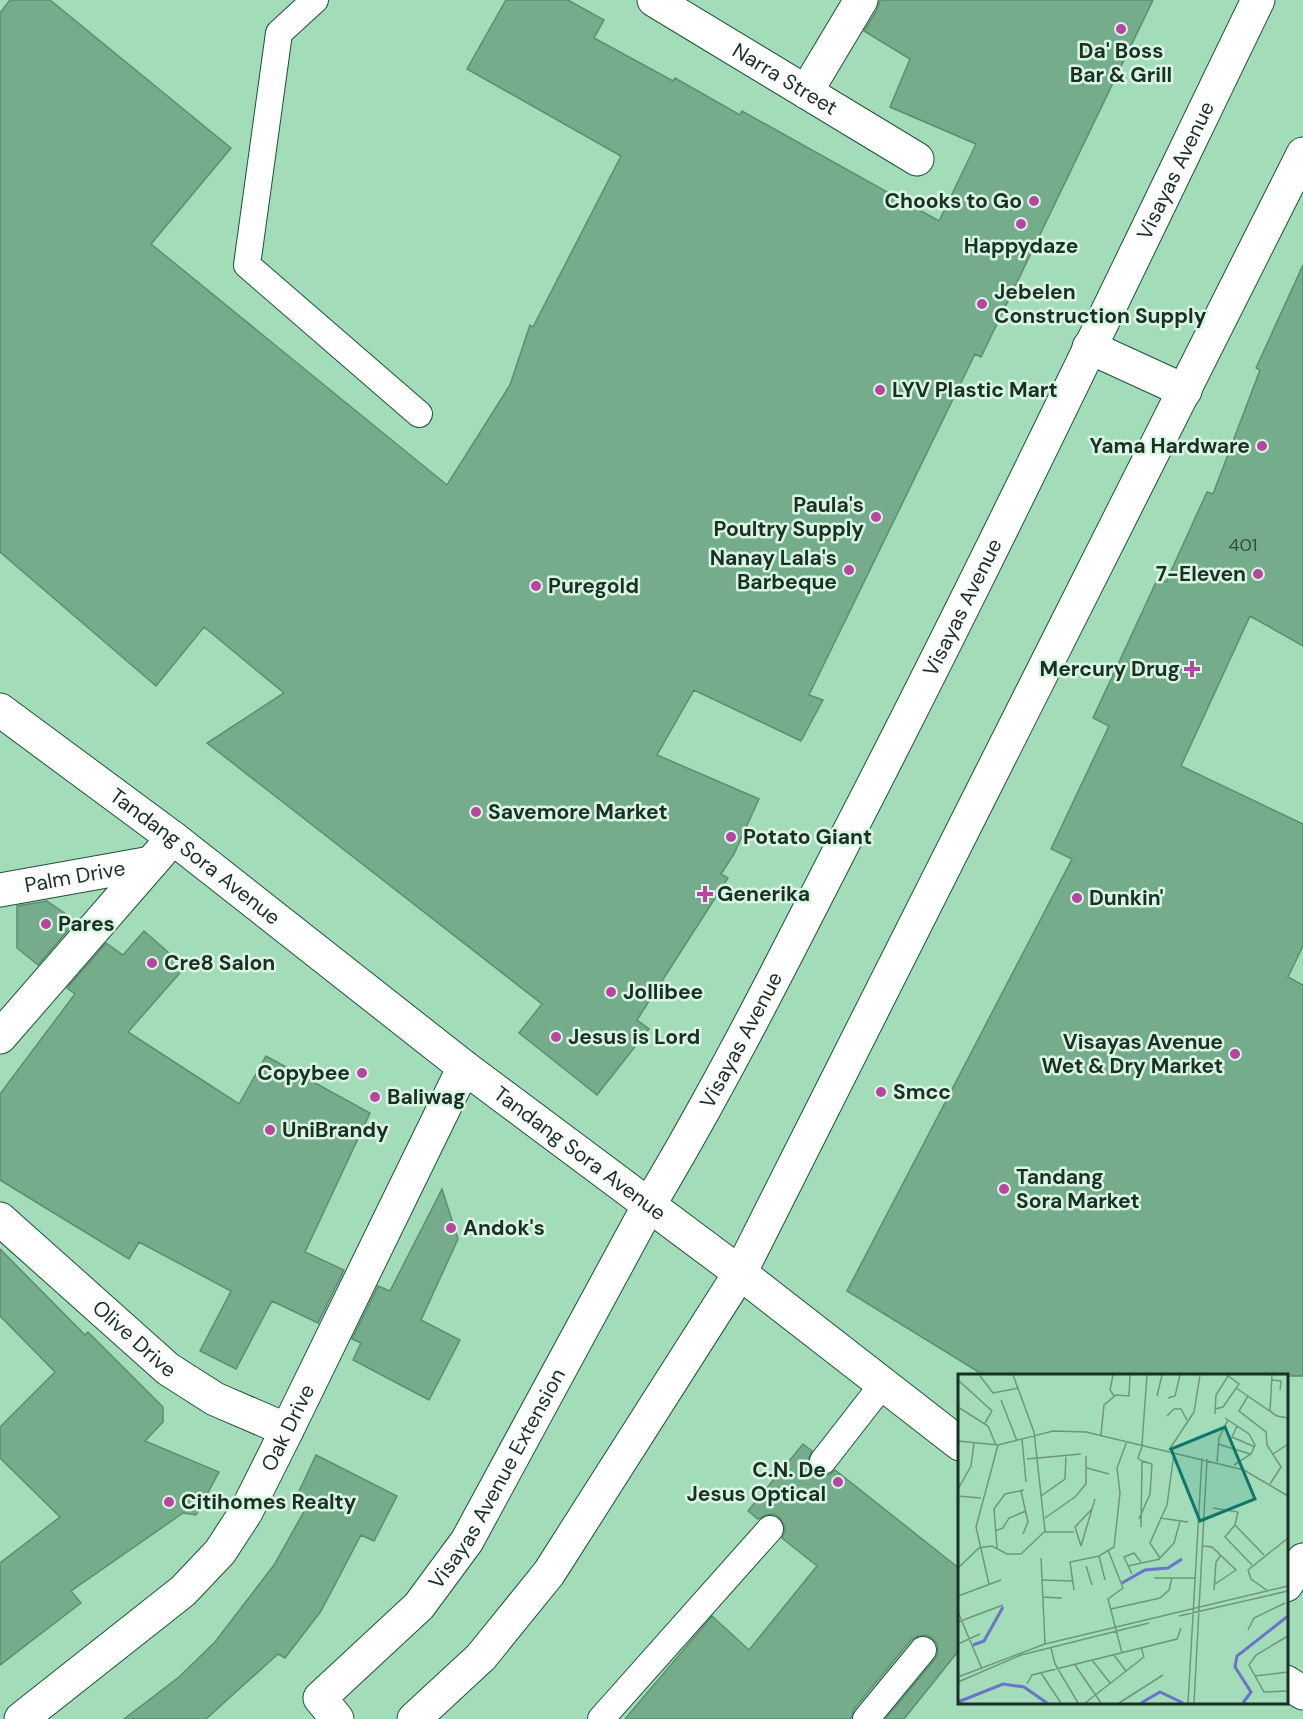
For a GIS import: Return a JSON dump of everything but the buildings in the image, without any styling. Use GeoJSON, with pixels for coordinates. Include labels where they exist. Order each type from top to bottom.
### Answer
{"type":"FeatureCollection","features":[{"type":"Feature","properties":{"kind":"main road","name":"Narra Street"},"geometry":{"type":"LineString","coordinates":[[654,0],[917,159]]}},
{"type":"Feature","properties":{"kind":"main road"},"geometry":{"type":"LineString","coordinates":[[806,92],[861,0]]}},
{"type":"Feature","properties":{"kind":"main road","name":"Visayas Avenue"},"geometry":{"type":"LineString","coordinates":[[650,1205],[729,1066],[888,756],[1060,410],[1258,0]]}},
{"type":"Feature","properties":{"kind":"main road"},"geometry":{"type":"LineString","coordinates":[[414,1719],[481,1657],[549,1572],[740,1273],[1303,154]]}},
{"type":"Feature","properties":{"kind":"main road"},"geometry":{"type":"LineString","coordinates":[[1089,347],[1185,391]]}},
{"type":"Feature","properties":{"kind":"main road","name":"Tandang Sora Avenue"},"geometry":{"type":"LineString","coordinates":[[0,710],[173,838],[464,1067],[740,1273],[958,1442]]}},
{"type":"Feature","properties":{"kind":"main road"},"geometry":{"type":"LineString","coordinates":[[0,1037],[173,838]]}},
{"type":"Feature","properties":{"kind":"main road","name":"Palm Drive"},"geometry":{"type":"LineString","coordinates":[[0,890],[151,863]]}},
{"type":"Feature","properties":{"kind":"main road","name":"Oak Drive"},"geometry":{"type":"LineString","coordinates":[[21,1719],[183,1591],[220,1552],[246,1512],[464,1067]]}},
{"type":"Feature","properties":{"kind":"main road","name":"Visayas Avenue Extension"},"geometry":{"type":"LineString","coordinates":[[337,1719],[320,1698],[419,1606],[467,1541],[650,1205]]}},
{"type":"Feature","properties":{"kind":"main road","name":"Olive Drive"},"geometry":{"type":"LineString","coordinates":[[0,1219],[168,1369],[215,1399],[287,1430]]}},
{"type":"Feature","properties":{"kind":"main road"},"geometry":{"type":"LineString","coordinates":[[1288,1584],[1303,1560]]}},
{"type":"Feature","properties":{"kind":"main road"},"geometry":{"type":"LineString","coordinates":[[1288,1683],[1303,1693]]}},
{"type":"Feature","properties":{"kind":"lane"},"geometry":{"type":"LineString","coordinates":[[315,0],[279,33],[247,265],[419,414]]}},
{"type":"Feature","properties":{"kind":"lane"},"geometry":{"type":"LineString","coordinates":[[823,1461],[884,1384]]}},
{"type":"Feature","properties":{"kind":"lane"},"geometry":{"type":"LineString","coordinates":[[602,1719],[770,1529]]}},
{"type":"Feature","properties":{"kind":"lane"},"geometry":{"type":"LineString","coordinates":[[866,1719],[923,1650]]}},
{"type":"Feature","properties":{"kind":"place","name":"Da' Boss Bar & Grill"},"geometry":{"type":"Point","coordinates":[1121,29]}},
{"type":"Feature","properties":{"kind":"place","name":"Chooks to Go"},"geometry":{"type":"Point","coordinates":[1034,201]}},
{"type":"Feature","properties":{"kind":"place","name":"Happydaze"},"geometry":{"type":"Point","coordinates":[1021,224]}},
{"type":"Feature","properties":{"kind":"place","name":"Jebelen Construction Supply"},"geometry":{"type":"Point","coordinates":[982,304]}},
{"type":"Feature","properties":{"kind":"place","name":"LYV Plastic Mart"},"geometry":{"type":"Point","coordinates":[880,390]}},
{"type":"Feature","properties":{"kind":"place","name":"Yama Hardware"},"geometry":{"type":"Point","coordinates":[1262,446]}},
{"type":"Feature","properties":{"kind":"place","name":"Paula's Poultry Supply"},"geometry":{"type":"Point","coordinates":[876,517]}},
{"type":"Feature","properties":{"kind":"place","name":"Nanay Lala's Barbeque"},"geometry":{"type":"Point","coordinates":[849,570]}},
{"type":"Feature","properties":{"kind":"place","name":"7-Eleven"},"geometry":{"type":"Point","coordinates":[1258,574]}},
{"type":"Feature","properties":{"kind":"place","name":"Puregold"},"geometry":{"type":"Point","coordinates":[536,586]}},
{"type":"Feature","properties":{"kind":"place","name":"Mercury Drug"},"geometry":{"type":"Point","coordinates":[1192,669]}},
{"type":"Feature","properties":{"kind":"place","name":"Savemore Market"},"geometry":{"type":"Point","coordinates":[476,812]}},
{"type":"Feature","properties":{"kind":"place","name":"Potato Giant"},"geometry":{"type":"Point","coordinates":[731,837]}},
{"type":"Feature","properties":{"kind":"place","name":"Generika"},"geometry":{"type":"Point","coordinates":[705,894]}},
{"type":"Feature","properties":{"kind":"place","name":"Dunkin'"},"geometry":{"type":"Point","coordinates":[1077,898]}},
{"type":"Feature","properties":{"kind":"place","name":"Pares"},"geometry":{"type":"Point","coordinates":[46,924]}},
{"type":"Feature","properties":{"kind":"place","name":"Cre8 Salon"},"geometry":{"type":"Point","coordinates":[152,963]}},
{"type":"Feature","properties":{"kind":"place","name":"Jollibee"},"geometry":{"type":"Point","coordinates":[611,992]}},
{"type":"Feature","properties":{"kind":"place","name":"Jesus is Lord"},"geometry":{"type":"Point","coordinates":[556,1037]}},
{"type":"Feature","properties":{"kind":"place","name":"Visayas Avenue Wet & Dry Market"},"geometry":{"type":"Point","coordinates":[1235,1054]}},
{"type":"Feature","properties":{"kind":"place","name":"Copybee"},"geometry":{"type":"Point","coordinates":[362,1073]}},
{"type":"Feature","properties":{"kind":"place","name":"Smcc"},"geometry":{"type":"Point","coordinates":[881,1092]}},
{"type":"Feature","properties":{"kind":"place","name":"Baliwag"},"geometry":{"type":"Point","coordinates":[375,1097]}},
{"type":"Feature","properties":{"kind":"place","name":"UniBrandy"},"geometry":{"type":"Point","coordinates":[270,1130]}},
{"type":"Feature","properties":{"kind":"place","name":"Tandang Sora Market"},"geometry":{"type":"Point","coordinates":[1004,1189]}},
{"type":"Feature","properties":{"kind":"place","name":"Andok's"},"geometry":{"type":"Point","coordinates":[451,1228]}},
{"type":"Feature","properties":{"kind":"place","name":"C.N. De Jesus Optical"},"geometry":{"type":"Point","coordinates":[838,1482]}},
{"type":"Feature","properties":{"kind":"place","name":"Citihomes Realty"},"geometry":{"type":"Point","coordinates":[169,1502]}}]}
